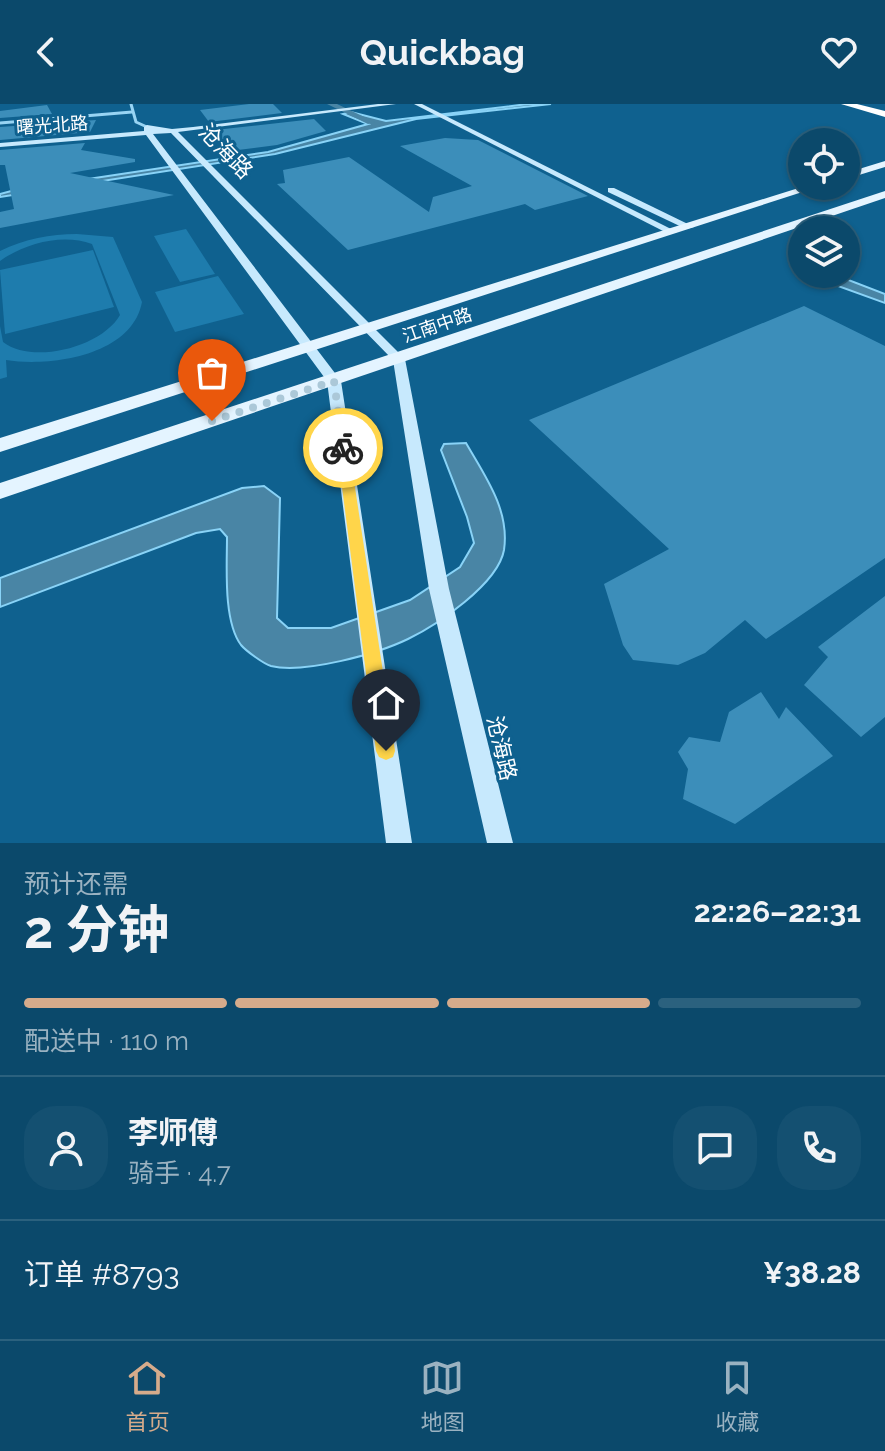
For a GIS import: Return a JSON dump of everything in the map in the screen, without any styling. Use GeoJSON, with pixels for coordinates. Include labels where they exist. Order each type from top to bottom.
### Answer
{"type":"FeatureCollection","features":[{"type":"Feature","properties":{"kind":"highway"},"geometry":{"type":"LineString","coordinates":[[846,104],[885,114]]}},
{"type":"Feature","properties":{"kind":"main road"},"geometry":{"type":"LineString","coordinates":[[860,172],[885,164]]}},
{"type":"Feature","properties":{"kind":"main road","name":"江南中路"},"geometry":{"type":"LineString","coordinates":[[0,491],[885,194]]}},
{"type":"Feature","properties":{"kind":"main road","name":"江南中路"},"geometry":{"type":"LineString","coordinates":[[0,445],[788,195]]}},
{"type":"Feature","properties":{"kind":"street","name":"曙光北路"},"geometry":{"type":"LineString","coordinates":[[0,142],[148,130],[343,104]]}},
{"type":"Feature","properties":{"kind":"street"},"geometry":{"type":"LineString","coordinates":[[173,131],[393,104]]}},
{"type":"Feature","properties":{"kind":"street"},"geometry":{"type":"LineString","coordinates":[[417,104],[445,110],[689,227]]}},
{"type":"Feature","properties":{"kind":"street"},"geometry":{"type":"LineString","coordinates":[[432,108],[672,232]]}},
{"type":"Feature","properties":{"kind":"street"},"geometry":{"type":"LineString","coordinates":[[148,130],[307,349],[334,381],[399,843]]}},
{"type":"Feature","properties":{"kind":"street","name":"沧海路"},"geometry":{"type":"LineString","coordinates":[[148,130],[173,131],[399,359],[439,589],[500,843]]}},
{"type":"Feature","properties":{"kind":"lane"},"geometry":{"type":"LineString","coordinates":[[131,104],[136,122],[148,130]]}},
{"type":"Feature","properties":{"kind":"lane"},"geometry":{"type":"LineString","coordinates":[[0,123],[132,112]]}},
{"type":"Feature","properties":{"kind":"shaded area"},"geometry":{"type":"Polygon","coordinates":[[[551,104],[416,119],[275,154],[0,197],[0,194],[15,190],[268,152],[368,124],[343,114],[351,112],[386,121],[551,104]]]}},
{"type":"Feature","properties":{"kind":"shaded area"},"geometry":{"type":"Polygon","coordinates":[[[186,229],[215,274],[180,282],[154,236],[186,229]]]}},
{"type":"Feature","properties":{"kind":"shaded area"},"geometry":{"type":"Polygon","coordinates":[[[77,234],[113,237],[142,302],[135,320],[123,335],[87,354],[44,361],[6,360],[7,377],[0,379],[0,326],[3,342],[16,349],[48,352],[83,344],[111,326],[120,315],[92,244],[69,239],[44,242],[21,249],[0,261],[0,251],[19,243],[47,236],[77,234]]]}},
{"type":"Feature","properties":{"kind":"shaded area"},"geometry":{"type":"Polygon","coordinates":[[[93,250],[114,307],[5,334],[0,270],[93,250]]]}},
{"type":"Feature","properties":{"kind":"shaded area"},"geometry":{"type":"Polygon","coordinates":[[[218,276],[244,314],[175,332],[155,292],[218,276]]]}},
{"type":"Feature","properties":{"kind":"shaded area"},"geometry":{"type":"Polygon","coordinates":[[[860,284],[885,294],[885,303],[844,288],[860,288],[860,284]]]}},
{"type":"Feature","properties":{"kind":"shaded area"},"geometry":{"type":"Polygon","coordinates":[[[466,443],[500,507],[505,535],[499,563],[479,589],[450,614],[408,639],[378,651],[321,665],[285,668],[268,665],[251,654],[241,645],[231,622],[227,593],[227,537],[220,529],[196,533],[0,607],[0,578],[242,488],[264,486],[280,498],[277,618],[288,628],[331,628],[410,600],[460,567],[474,543],[441,450],[444,444],[466,443]]]}},
{"type":"Feature","properties":{"kind":"building"},"geometry":{"type":"Polygon","coordinates":[[[273,104],[282,113],[209,122],[200,110],[273,104]]]}},
{"type":"Feature","properties":{"kind":"building"},"geometry":{"type":"Polygon","coordinates":[[[47,105],[52,114],[0,118],[0,111],[47,105]]]}},
{"type":"Feature","properties":{"kind":"building"},"geometry":{"type":"Polygon","coordinates":[[[314,119],[326,131],[277,145],[230,151],[215,130],[314,119]]]}},
{"type":"Feature","properties":{"kind":"building"},"geometry":{"type":"Polygon","coordinates":[[[96,120],[90,132],[0,140],[0,127],[96,120]]]}},
{"type":"Feature","properties":{"kind":"building"},"geometry":{"type":"Polygon","coordinates":[[[445,138],[478,140],[588,196],[535,210],[525,204],[348,250],[277,184],[285,183],[283,170],[349,157],[429,212],[433,197],[472,186],[400,146],[445,138]]]}},
{"type":"Feature","properties":{"kind":"building"},"geometry":{"type":"Polygon","coordinates":[[[85,143],[81,150],[135,159],[135,162],[70,173],[174,195],[0,228],[0,212],[14,209],[5,165],[0,165],[0,150],[85,143]]]}},
{"type":"Feature","properties":{"kind":"building"},"geometry":{"type":"Polygon","coordinates":[[[804,306],[885,346],[885,558],[766,639],[745,620],[705,653],[678,665],[633,660],[623,645],[604,584],[669,549],[529,420],[804,306]]]}},
{"type":"Feature","properties":{"kind":"building"},"geometry":{"type":"Polygon","coordinates":[[[885,596],[885,717],[861,737],[804,685],[828,657],[818,647],[885,596]]]}},
{"type":"Feature","properties":{"kind":"building"},"geometry":{"type":"Polygon","coordinates":[[[761,692],[779,719],[786,707],[833,756],[735,824],[683,799],[688,769],[678,752],[689,737],[720,742],[729,712],[761,692]]]}},
{"type":"Feature","properties":{"kind":"waterway"},"geometry":{"type":"LineString","coordinates":[[331,104],[371,122]]}},
{"type":"Feature","properties":{"kind":"way so far"},"geometry":{"type":"LineString","coordinates":[[212,421],[334,381],[343,448]]}},
{"type":"Feature","properties":{"kind":"route"},"geometry":{"type":"LineString","coordinates":[[343,448],[386,751]]}}]}
